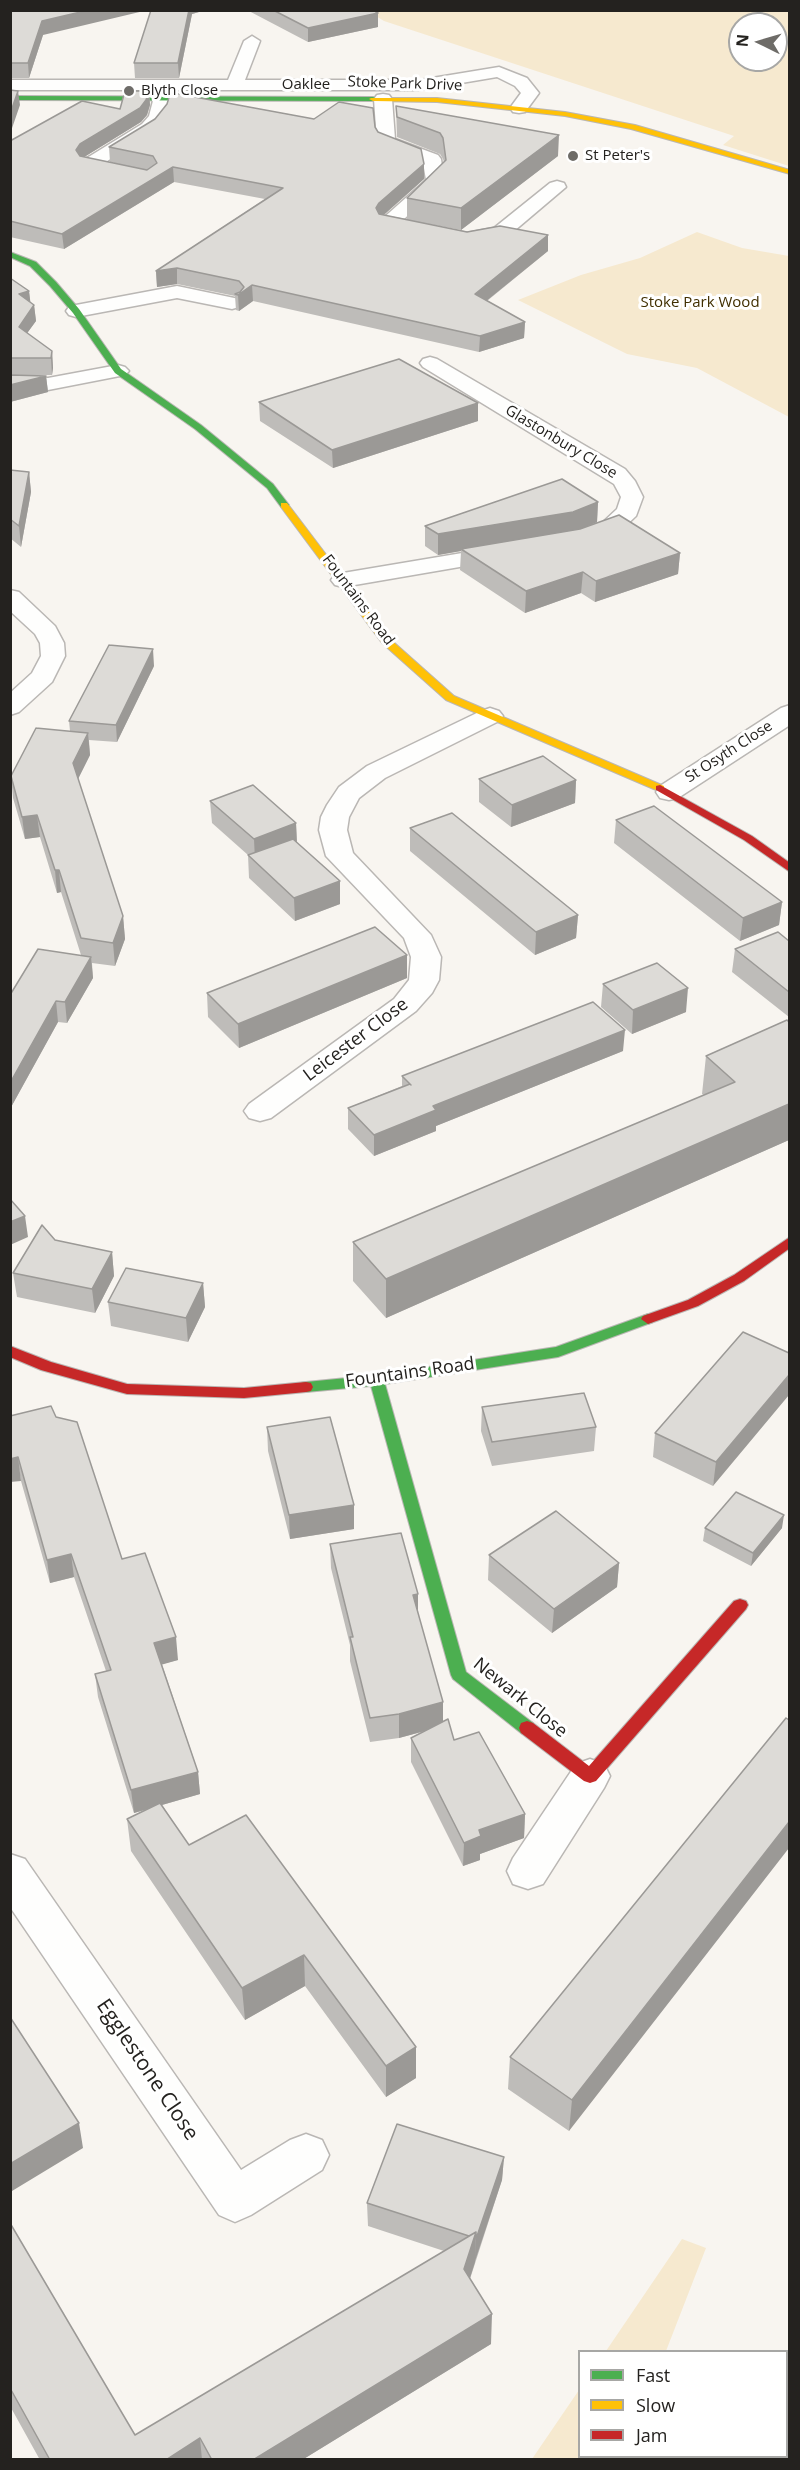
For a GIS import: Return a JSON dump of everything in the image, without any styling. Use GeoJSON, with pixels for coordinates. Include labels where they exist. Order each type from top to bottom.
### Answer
{"type":"FeatureCollection","features":[{"type":"Feature","properties":{"kind":"street"},"geometry":{"type":"LineString","coordinates":[[235,85],[252,41]]}},
{"type":"Feature","properties":{"kind":"street","name":"Oaklee"},"geometry":{"type":"LineString","coordinates":[[10,85],[420,85],[499,72],[521,82],[530,93],[519,108]]}},
{"type":"Feature","properties":{"kind":"street","name":"Stoke Park Drive"},"geometry":{"type":"LineString","coordinates":[[10,98],[436,100],[519,108],[632,127],[789,172]]}},
{"type":"Feature","properties":{"kind":"street"},"geometry":{"type":"LineString","coordinates":[[137,175],[81,169],[148,128],[157,117],[163,98]]}},
{"type":"Feature","properties":{"kind":"street"},"geometry":{"type":"LineString","coordinates":[[383,99],[386,142],[432,159],[435,181],[388,224],[467,239],[500,233],[557,187]]}},
{"type":"Feature","properties":{"kind":"street","name":"Fountains Road"},"geometry":{"type":"LineString","coordinates":[[10,254],[33,264],[76,311],[118,371],[198,427],[270,486],[343,580],[386,641],[450,698],[669,792],[748,838],[789,869]]}},
{"type":"Feature","properties":{"kind":"street"},"geometry":{"type":"LineString","coordinates":[[76,311],[177,292],[232,303]]}},
{"type":"Feature","properties":{"kind":"street","name":"Glastonbury Close"},"geometry":{"type":"LineString","coordinates":[[430,363],[616,474],[624,481],[629,489],[631,504],[621,520],[596,535],[567,543]]}},
{"type":"Feature","properties":{"kind":"street"},"geometry":{"type":"LineString","coordinates":[[10,383],[48,384],[118,371]]}},
{"type":"Feature","properties":{"kind":"street"},"geometry":{"type":"LineString","coordinates":[[343,580],[520,551]]}},
{"type":"Feature","properties":{"kind":"street"},"geometry":{"type":"LineString","coordinates":[[10,597],[46,632],[52,643],[53,656],[43,677],[10,707]]}},
{"type":"Feature","properties":{"kind":"street","name":"St Osyth Close"},"geometry":{"type":"LineString","coordinates":[[669,792],[789,713]]}},
{"type":"Feature","properties":{"kind":"street","name":"Leicester Close"},"geometry":{"type":"LineString","coordinates":[[261,1111],[405,1005],[417,993],[424,980],[426,957],[417,935],[340,856],[334,843],[333,830],[335,817],[341,805],[349,793],[376,772],[490,716]]}},
{"type":"Feature","properties":{"kind":"street","name":"Fountains Road"},"geometry":{"type":"LineString","coordinates":[[10,1351],[46,1366],[127,1389],[244,1393],[377,1380],[558,1352],[693,1303],[739,1278],[789,1241]]}},
{"type":"Feature","properties":{"kind":"street","name":"Newark Close"},"geometry":{"type":"LineString","coordinates":[[377,1380],[459,1675],[590,1776]]}},
{"type":"Feature","properties":{"kind":"street"},"geometry":{"type":"LineString","coordinates":[[528,1871],[590,1776],[740,1605]]}},
{"type":"Feature","properties":{"kind":"street","name":"Egglestone Close"},"geometry":{"type":"LineString","coordinates":[[10,1872],[236,2200],[306,2155]]}},
{"type":"Feature","properties":{"kind":"green space"},"geometry":{"type":"Polygon","coordinates":[[[368,11],[789,11],[789,166],[723,145],[734,136],[384,21],[368,11]]]}},
{"type":"Feature","properties":{"kind":"green space","name":"Stoke Park Wood"},"geometry":{"type":"Polygon","coordinates":[[[697,232],[742,248],[789,256],[789,417],[697,368],[627,354],[518,300],[581,275],[640,258],[697,232]]]}},
{"type":"Feature","properties":{"kind":"green space"},"geometry":{"type":"Polygon","coordinates":[[[682,2239],[706,2248],[666,2350],[607,2350],[682,2239]]]}},
{"type":"Feature","properties":{"kind":"green space"},"geometry":{"type":"Polygon","coordinates":[[[578,2391],[578,2458],[626,2458],[625,2459],[532,2459],[578,2391]]]}},
{"type":"Feature","properties":{"kind":"building"},"geometry":{"type":"Polygon","coordinates":[[[10,10],[89,10],[42,21],[28,63],[10,63],[10,10]]]}},
{"type":"Feature","properties":{"kind":"building"},"geometry":{"type":"Polygon","coordinates":[[[151,10],[189,10],[178,63],[134,63],[151,10]]]}},
{"type":"Feature","properties":{"kind":"building"},"geometry":{"type":"Polygon","coordinates":[[[273,10],[373,10],[378,13],[308,28],[273,10]]]}},
{"type":"Feature","properties":{"kind":"building"},"geometry":{"type":"Polygon","coordinates":[[[10,90],[18,91],[10,114],[10,90]]]}},
{"type":"Feature","properties":{"kind":"building"},"geometry":{"type":"Polygon","coordinates":[[[125,91],[149,91],[140,108],[80,144],[76,150],[80,156],[147,170],[157,163],[153,156],[109,147],[155,119],[167,104],[171,91],[314,119],[339,102],[373,108],[375,127],[378,132],[421,149],[424,164],[379,203],[376,208],[379,214],[467,232],[500,226],[548,235],[475,294],[525,322],[480,336],[252,285],[238,295],[235,294],[244,287],[239,281],[177,268],[156,271],[283,188],[173,167],[62,234],[10,221],[10,141],[82,101],[120,109],[125,91]]]}},
{"type":"Feature","properties":{"kind":"building"},"geometry":{"type":"Polygon","coordinates":[[[396,106],[559,135],[461,208],[407,198],[446,160],[443,138],[440,133],[397,117],[396,106]]]}},
{"type":"Feature","properties":{"kind":"building"},"geometry":{"type":"Polygon","coordinates":[[[10,278],[29,291],[19,294],[34,305],[19,327],[52,351],[51,358],[10,358],[10,278]]]}},
{"type":"Feature","properties":{"kind":"building"},"geometry":{"type":"Polygon","coordinates":[[[399,359],[478,403],[332,450],[259,402],[399,359]]]}},
{"type":"Feature","properties":{"kind":"building"},"geometry":{"type":"Polygon","coordinates":[[[10,375],[46,376],[10,385],[10,375]]]}},
{"type":"Feature","properties":{"kind":"building"},"geometry":{"type":"Polygon","coordinates":[[[10,470],[29,472],[19,526],[10,519],[10,470]]]}},
{"type":"Feature","properties":{"kind":"building"},"geometry":{"type":"Polygon","coordinates":[[[562,479],[598,502],[573,512],[438,534],[425,526],[562,479]]]}},
{"type":"Feature","properties":{"kind":"building"},"geometry":{"type":"Polygon","coordinates":[[[619,515],[680,553],[596,581],[583,572],[526,591],[461,549],[580,529],[619,515]]]}},
{"type":"Feature","properties":{"kind":"building"},"geometry":{"type":"Polygon","coordinates":[[[109,645],[153,649],[116,725],[69,721],[109,645]]]}},
{"type":"Feature","properties":{"kind":"building"},"geometry":{"type":"Polygon","coordinates":[[[36,728],[88,733],[73,763],[123,916],[113,943],[81,938],[59,870],[55,870],[37,815],[22,817],[11,776],[36,728]]]}},
{"type":"Feature","properties":{"kind":"building"},"geometry":{"type":"Polygon","coordinates":[[[543,756],[576,780],[512,805],[479,779],[543,756]]]}},
{"type":"Feature","properties":{"kind":"building"},"geometry":{"type":"Polygon","coordinates":[[[253,785],[296,823],[254,839],[210,801],[253,785]]]}},
{"type":"Feature","properties":{"kind":"building"},"geometry":{"type":"Polygon","coordinates":[[[654,806],[782,902],[743,918],[616,820],[654,806]]]}},
{"type":"Feature","properties":{"kind":"building"},"geometry":{"type":"Polygon","coordinates":[[[452,813],[578,915],[536,932],[410,828],[452,813]]]}},
{"type":"Feature","properties":{"kind":"building"},"geometry":{"type":"Polygon","coordinates":[[[293,839],[340,881],[294,898],[248,855],[293,839]]]}},
{"type":"Feature","properties":{"kind":"building"},"geometry":{"type":"Polygon","coordinates":[[[375,927],[407,955],[238,1024],[207,993],[375,927]]]}},
{"type":"Feature","properties":{"kind":"building"},"geometry":{"type":"Polygon","coordinates":[[[778,932],[789,941],[789,992],[735,949],[778,932]]]}},
{"type":"Feature","properties":{"kind":"building"},"geometry":{"type":"Polygon","coordinates":[[[38,949],[91,957],[65,1002],[56,1001],[10,1083],[10,995],[38,949]]]}},
{"type":"Feature","properties":{"kind":"building"},"geometry":{"type":"Polygon","coordinates":[[[657,963],[688,988],[633,1010],[603,984],[657,963]]]}},
{"type":"Feature","properties":{"kind":"building"},"geometry":{"type":"Polygon","coordinates":[[[593,1002],[625,1030],[433,1106],[436,1110],[374,1135],[348,1108],[410,1084],[402,1076],[593,1002]]]}},
{"type":"Feature","properties":{"kind":"building"},"geometry":{"type":"Polygon","coordinates":[[[787,1020],[789,1022],[789,1104],[386,1279],[353,1242],[735,1082],[706,1056],[787,1020]]]}},
{"type":"Feature","properties":{"kind":"building"},"geometry":{"type":"Polygon","coordinates":[[[10,1199],[25,1216],[10,1222],[10,1199]]]}},
{"type":"Feature","properties":{"kind":"building"},"geometry":{"type":"Polygon","coordinates":[[[42,1225],[55,1240],[112,1252],[92,1289],[13,1273],[42,1225]]]}},
{"type":"Feature","properties":{"kind":"building"},"geometry":{"type":"Polygon","coordinates":[[[126,1268],[203,1283],[186,1318],[108,1302],[126,1268]]]}},
{"type":"Feature","properties":{"kind":"building"},"geometry":{"type":"Polygon","coordinates":[[[743,1332],[789,1353],[789,1375],[716,1462],[655,1433],[743,1332]]]}},
{"type":"Feature","properties":{"kind":"building"},"geometry":{"type":"Polygon","coordinates":[[[584,1393],[596,1427],[492,1442],[482,1407],[584,1393]]]}},
{"type":"Feature","properties":{"kind":"building"},"geometry":{"type":"Polygon","coordinates":[[[51,1406],[56,1417],[77,1422],[122,1559],[145,1553],[176,1637],[154,1643],[198,1772],[131,1790],[95,1674],[111,1670],[71,1554],[47,1560],[18,1457],[10,1459],[10,1416],[51,1406]]]}},
{"type":"Feature","properties":{"kind":"building"},"geometry":{"type":"Polygon","coordinates":[[[330,1417],[354,1505],[289,1515],[267,1427],[330,1417]]]}},
{"type":"Feature","properties":{"kind":"building"},"geometry":{"type":"Polygon","coordinates":[[[736,1492],[784,1515],[753,1553],[705,1528],[736,1492]]]}},
{"type":"Feature","properties":{"kind":"building"},"geometry":{"type":"Polygon","coordinates":[[[556,1511],[619,1563],[554,1609],[489,1555],[556,1511]]]}},
{"type":"Feature","properties":{"kind":"building"},"geometry":{"type":"Polygon","coordinates":[[[401,1533],[418,1594],[413,1595],[443,1702],[399,1714],[370,1718],[330,1544],[401,1533]]]}},
{"type":"Feature","properties":{"kind":"building"},"geometry":{"type":"Polygon","coordinates":[[[786,1718],[789,1720],[789,1822],[572,2100],[510,2057],[786,1718]]]}},
{"type":"Feature","properties":{"kind":"building"},"geometry":{"type":"Polygon","coordinates":[[[448,1719],[454,1740],[479,1732],[525,1814],[479,1830],[481,1836],[464,1843],[411,1738],[448,1719]]]}},
{"type":"Feature","properties":{"kind":"building"},"geometry":{"type":"Polygon","coordinates":[[[160,1803],[189,1845],[246,1815],[416,2047],[386,2066],[304,1955],[242,1988],[127,1819],[160,1803]]]}},
{"type":"Feature","properties":{"kind":"building"},"geometry":{"type":"Polygon","coordinates":[[[10,2017],[79,2123],[10,2164],[10,2017]]]}},
{"type":"Feature","properties":{"kind":"building"},"geometry":{"type":"Polygon","coordinates":[[[397,2124],[504,2157],[476,2239],[476,2232],[469,2236],[367,2203],[397,2124]]]}},
{"type":"Feature","properties":{"kind":"building"},"geometry":{"type":"Polygon","coordinates":[[[10,2223],[135,2435],[476,2232],[464,2269],[492,2314],[253,2460],[212,2460],[200,2438],[166,2460],[50,2460],[10,2388],[10,2223]]]}},
{"type":"Feature","properties":{"kind":"traffic: fast"},"geometry":{"type":"LineString","coordinates":[[10,98],[373,99]]}},
{"type":"Feature","properties":{"kind":"traffic: fast"},"geometry":{"type":"LineString","coordinates":[[10,254],[33,264],[53,284],[76,311],[118,371],[198,427],[270,486],[284,505]]}},
{"type":"Feature","properties":{"kind":"traffic: fast"},"geometry":{"type":"LineString","coordinates":[[306,1387],[377,1380],[558,1352],[648,1319]]}},
{"type":"Feature","properties":{"kind":"traffic: fast"},"geometry":{"type":"LineString","coordinates":[[377,1380],[459,1675],[527,1728]]}},
{"type":"Feature","properties":{"kind":"traffic: slow"},"geometry":{"type":"LineString","coordinates":[[373,99],[437,100],[565,114],[632,127],[790,172]]}},
{"type":"Feature","properties":{"kind":"traffic: slow"},"geometry":{"type":"LineString","coordinates":[[284,505],[386,641],[450,698],[660,788]]}},
{"type":"Feature","properties":{"kind":"traffic: jam"},"geometry":{"type":"LineString","coordinates":[[660,788],[748,838],[790,869]]}},
{"type":"Feature","properties":{"kind":"traffic: jam"},"geometry":{"type":"LineString","coordinates":[[648,1319],[693,1303],[739,1278],[790,1241]]}},
{"type":"Feature","properties":{"kind":"traffic: jam"},"geometry":{"type":"LineString","coordinates":[[10,1351],[46,1366],[127,1389],[244,1393],[306,1387]]}},
{"type":"Feature","properties":{"kind":"traffic: jam"},"geometry":{"type":"LineString","coordinates":[[527,1728],[590,1776],[740,1605]]}},
{"type":"Feature","properties":{"kind":"place","name":"Blyth Close"},"geometry":{"type":"Point","coordinates":[129,91]}},
{"type":"Feature","properties":{"kind":"place","name":"St Peter's"},"geometry":{"type":"Point","coordinates":[573,156]}}]}
